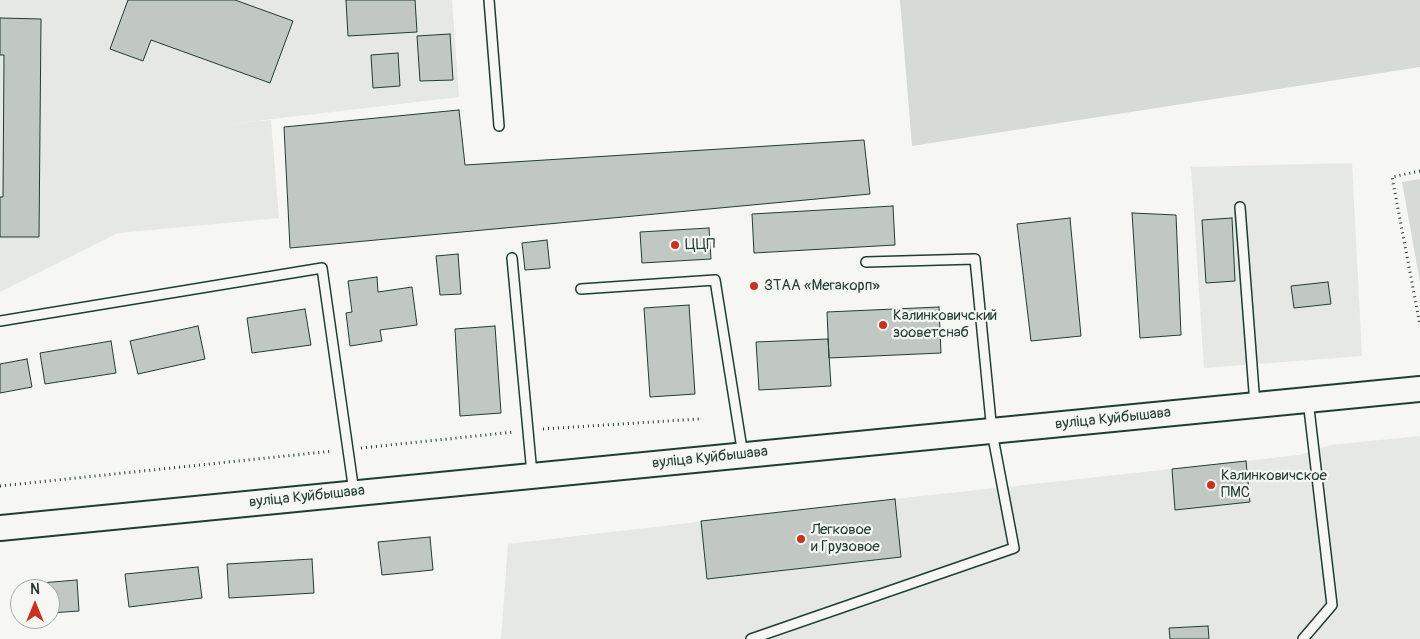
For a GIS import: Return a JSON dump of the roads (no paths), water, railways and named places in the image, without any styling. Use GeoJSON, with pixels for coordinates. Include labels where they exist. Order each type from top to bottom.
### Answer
{"type":"FeatureCollection","features":[{"type":"Feature","properties":{"kind":"main road","name":"вуліца Куйбышава"},"geometry":{"type":"LineString","coordinates":[[0,528],[992,432],[1420,388]]}},
{"type":"Feature","properties":{"kind":"lane"},"geometry":{"type":"LineString","coordinates":[[489,0],[499,126]]}},
{"type":"Feature","properties":{"kind":"lane"},"geometry":{"type":"LineString","coordinates":[[1240,207],[1255,405]]}},
{"type":"Feature","properties":{"kind":"lane"},"geometry":{"type":"LineString","coordinates":[[512,258],[533,477]]}},
{"type":"Feature","properties":{"kind":"lane"},"geometry":{"type":"LineString","coordinates":[[751,639],[1014,548],[992,432],[975,259],[866,262]]}},
{"type":"Feature","properties":{"kind":"lane"},"geometry":{"type":"LineString","coordinates":[[0,322],[322,268],[354,493]]}},
{"type":"Feature","properties":{"kind":"lane"},"geometry":{"type":"LineString","coordinates":[[581,289],[715,280],[743,455]]}},
{"type":"Feature","properties":{"kind":"lane"},"geometry":{"type":"LineString","coordinates":[[1303,639],[1332,606],[1308,400]]}},
{"type":"Feature","properties":{"kind":"place","name":"ЦЦП"},"geometry":{"type":"Point","coordinates":[675,245]}},
{"type":"Feature","properties":{"kind":"place","name":"ЗТАА «Мегакорп»"},"geometry":{"type":"Point","coordinates":[754,286]}},
{"type":"Feature","properties":{"kind":"place","name":"Калинковичский зооветснаб"},"geometry":{"type":"Point","coordinates":[883,325]}},
{"type":"Feature","properties":{"kind":"place","name":"Калинковичское ПМС"},"geometry":{"type":"Point","coordinates":[1211,485]}},
{"type":"Feature","properties":{"kind":"place","name":"Легковое и Грузовое"},"geometry":{"type":"Point","coordinates":[801,539]}}]}
